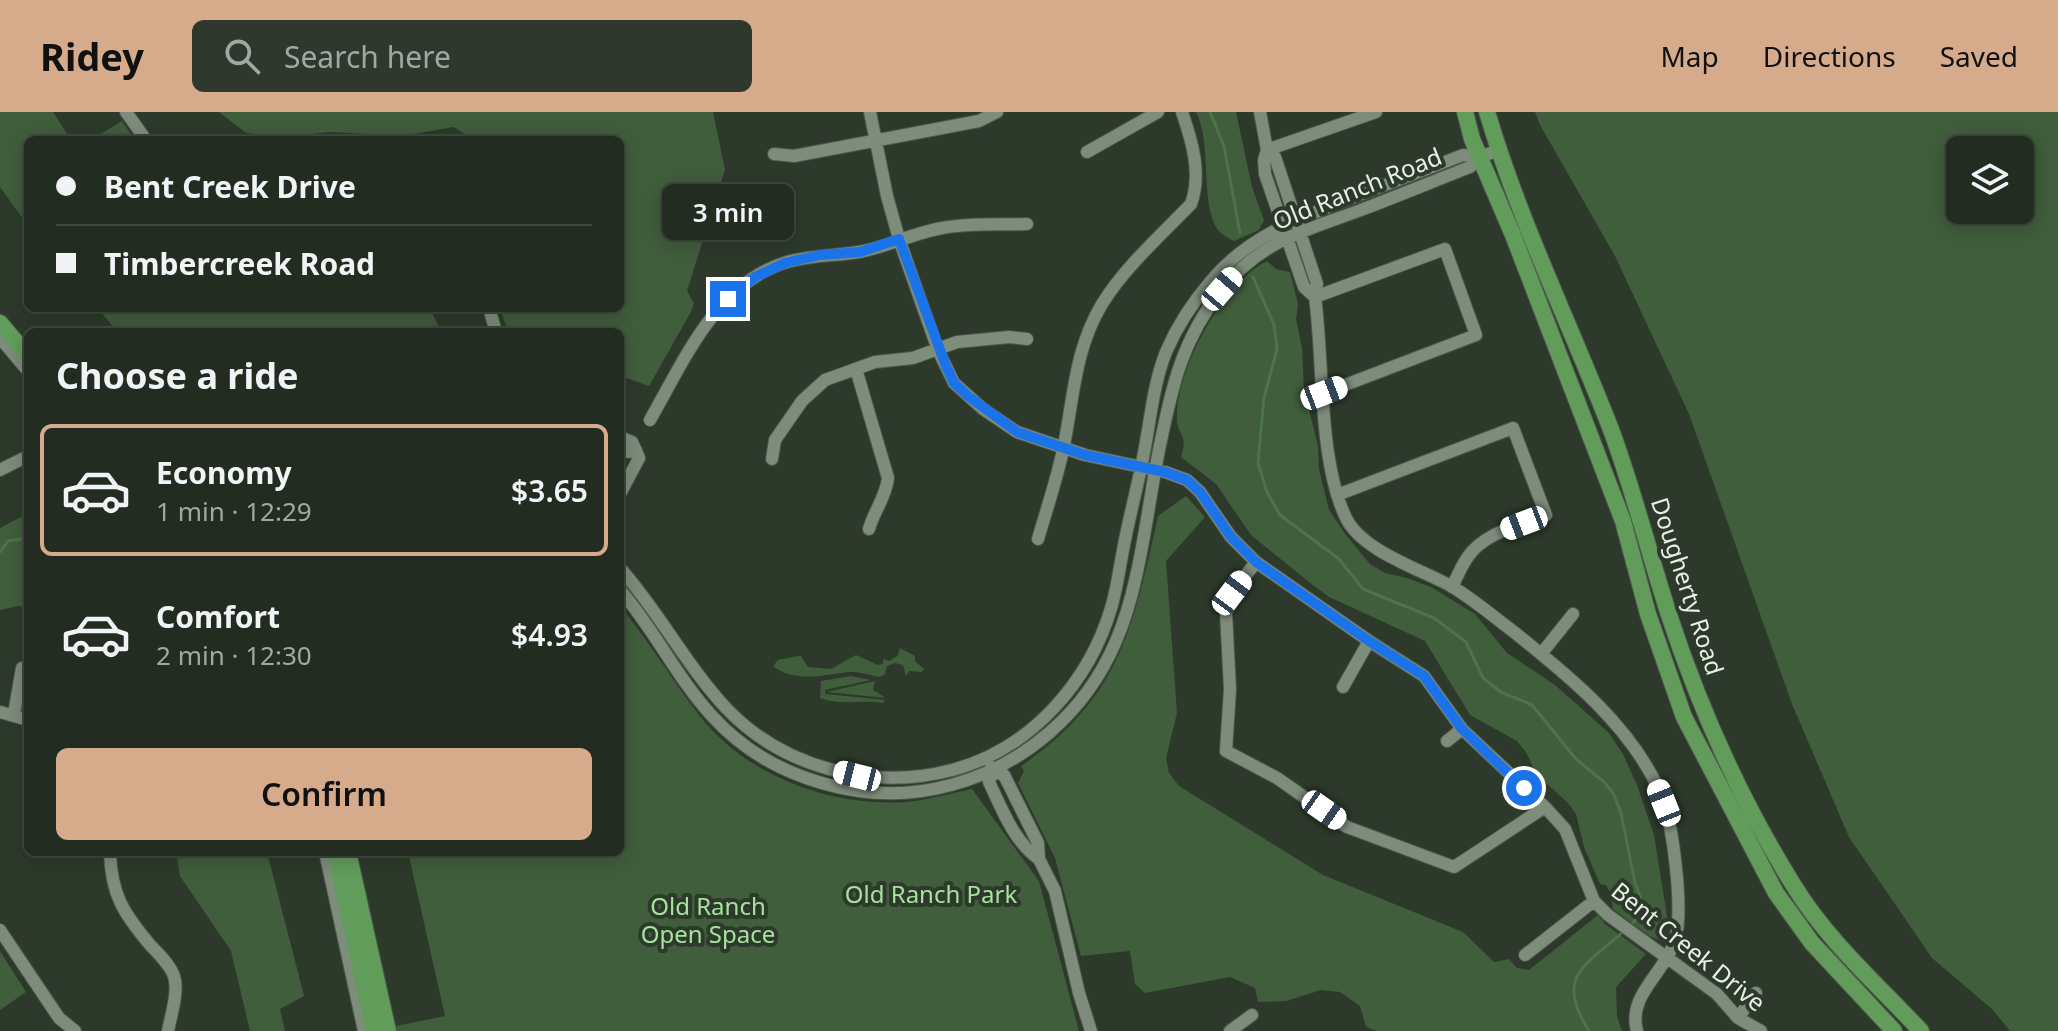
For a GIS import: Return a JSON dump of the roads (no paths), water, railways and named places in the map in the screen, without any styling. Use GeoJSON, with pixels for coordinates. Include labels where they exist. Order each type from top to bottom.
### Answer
{"type":"FeatureCollection","features":[{"type":"Feature","properties":{"kind":"main road","name":"Dougherty Road"},"geometry":{"type":"LineString","coordinates":[[1465,112],[1623,521],[1648,614],[1684,717],[1776,893],[1812,943],[1894,1031]]}},
{"type":"Feature","properties":{"kind":"main road","name":"Dougherty Road"},"geometry":{"type":"LineString","coordinates":[[1487,112],[1499,150],[1610,429],[1641,516],[1668,611],[1704,711],[1758,822],[1794,886],[1828,931],[1921,1031]]}},
{"type":"Feature","properties":{"kind":"main road"},"geometry":{"type":"LineString","coordinates":[[0,309],[24,336]]}},
{"type":"Feature","properties":{"kind":"main road"},"geometry":{"type":"LineString","coordinates":[[0,323],[24,351]]}},
{"type":"Feature","properties":{"kind":"main road"},"geometry":{"type":"LineString","coordinates":[[336,856],[374,1031]]}},
{"type":"Feature","properties":{"kind":"main road"},"geometry":{"type":"LineString","coordinates":[[349,856],[388,1031]]}},
{"type":"Feature","properties":{"kind":"street"},"geometry":{"type":"LineString","coordinates":[[126,112],[143,136]]}},
{"type":"Feature","properties":{"kind":"street","name":"Bent Creek Drive"},"geometry":{"type":"LineString","coordinates":[[870,112],[899,239],[938,350],[954,383],[983,409],[1017,432],[1063,448],[1187,480],[1200,492],[1231,537],[1256,562],[1424,676],[1462,729],[1565,829],[1594,901],[1608,915],[1717,994],[1738,1018],[1761,1031]]}},
{"type":"Feature","properties":{"kind":"street"},"geometry":{"type":"LineString","coordinates":[[774,154],[794,156],[979,121],[997,112]]}},
{"type":"Feature","properties":{"kind":"street"},"geometry":{"type":"LineString","coordinates":[[1087,152],[1158,112]]}},
{"type":"Feature","properties":{"kind":"street"},"geometry":{"type":"LineString","coordinates":[[1038,539],[1063,448],[1072,382],[1084,343],[1102,304],[1124,275],[1191,204],[1196,189],[1195,167],[1191,136],[1182,112]]}},
{"type":"Feature","properties":{"kind":"street"},"geometry":{"type":"LineString","coordinates":[[1260,112],[1267,150],[1265,174],[1304,287],[1315,297]]}},
{"type":"Feature","properties":{"kind":"street"},"geometry":{"type":"LineString","coordinates":[[1267,150],[1376,112]]}},
{"type":"Feature","properties":{"kind":"street"},"geometry":{"type":"LineString","coordinates":[[1267,150],[1275,157],[1317,284],[1315,297],[1329,458],[1337,495],[1347,521],[1370,543],[1452,587],[1541,654],[1608,715],[1658,787],[1669,818],[1679,912],[1676,938],[1668,958],[1636,1004],[1633,1018],[1637,1031]]}},
{"type":"Feature","properties":{"kind":"street","name":"Old Ranch Road"},"geometry":{"type":"LineString","coordinates":[[624,572],[726,708],[753,732],[790,754],[818,766],[857,776],[901,779],[933,775],[987,757],[1042,721],[1068,693],[1087,665],[1112,604],[1154,396],[1166,353],[1185,315],[1213,279],[1236,255],[1284,232],[1463,155],[1480,157],[1499,150]]}},
{"type":"Feature","properties":{"kind":"street"},"geometry":{"type":"LineString","coordinates":[[650,420],[707,323],[728,299],[755,277],[785,263],[820,255],[860,252],[943,228],[1027,224]]}},
{"type":"Feature","properties":{"kind":"street","name":"Old Ranch Road"},"geometry":{"type":"LineString","coordinates":[[624,596],[712,717],[742,743],[781,767],[814,781],[854,790],[902,793],[936,789],[993,771],[1050,734],[1079,704],[1100,673],[1117,640],[1128,605],[1169,398],[1181,356],[1198,322],[1243,266],[1284,232]]}},
{"type":"Feature","properties":{"kind":"street"},"geometry":{"type":"LineString","coordinates":[[1315,297],[1445,249],[1476,335],[1324,393]]}},
{"type":"Feature","properties":{"kind":"street"},"geometry":{"type":"LineString","coordinates":[[772,459],[775,440],[802,401],[825,380],[875,362],[913,358],[957,342],[1009,337],[1027,339]]}},
{"type":"Feature","properties":{"kind":"street"},"geometry":{"type":"LineString","coordinates":[[0,338],[24,366]]}},
{"type":"Feature","properties":{"kind":"street"},"geometry":{"type":"LineString","coordinates":[[856,369],[888,478],[886,493],[869,529]]}},
{"type":"Feature","properties":{"kind":"street"},"geometry":{"type":"LineString","coordinates":[[1337,495],[1513,428],[1546,515],[1479,544],[1468,556],[1452,587]]}},
{"type":"Feature","properties":{"kind":"street"},"geometry":{"type":"LineString","coordinates":[[624,439],[632,442],[639,454],[638,462],[624,487]]}},
{"type":"Feature","properties":{"kind":"street"},"geometry":{"type":"LineString","coordinates":[[624,450],[636,450]]}},
{"type":"Feature","properties":{"kind":"street"},"geometry":{"type":"LineString","coordinates":[[0,470],[24,458]]}},
{"type":"Feature","properties":{"kind":"street"},"geometry":{"type":"LineString","coordinates":[[1256,562],[1232,593],[1226,613],[1230,689],[1226,751],[1277,778],[1347,827],[1454,867],[1545,807]]}},
{"type":"Feature","properties":{"kind":"street"},"geometry":{"type":"LineString","coordinates":[[1541,654],[1573,614]]}},
{"type":"Feature","properties":{"kind":"street"},"geometry":{"type":"LineString","coordinates":[[1343,687],[1369,641]]}},
{"type":"Feature","properties":{"kind":"street"},"geometry":{"type":"LineString","coordinates":[[14,714],[22,668]]}},
{"type":"Feature","properties":{"kind":"street"},"geometry":{"type":"LineString","coordinates":[[0,712],[24,718]]}},
{"type":"Feature","properties":{"kind":"street"},"geometry":{"type":"LineString","coordinates":[[1447,741],[1462,729]]}},
{"type":"Feature","properties":{"kind":"street"},"geometry":{"type":"LineString","coordinates":[[987,757],[993,771],[1004,775],[1038,843],[1039,859],[1055,891],[1091,1031]]}},
{"type":"Feature","properties":{"kind":"street"},"geometry":{"type":"LineString","coordinates":[[110,856],[115,894],[126,916],[174,976],[168,1031]]}},
{"type":"Feature","properties":{"kind":"street"},"geometry":{"type":"LineString","coordinates":[[326,856],[364,1031]]}},
{"type":"Feature","properties":{"kind":"street"},"geometry":{"type":"LineString","coordinates":[[1525,955],[1594,901]]}},
{"type":"Feature","properties":{"kind":"street"},"geometry":{"type":"LineString","coordinates":[[0,930],[59,1018],[75,1031]]}},
{"type":"Feature","properties":{"kind":"street"},"geometry":{"type":"LineString","coordinates":[[1738,1018],[1756,993]]}},
{"type":"Feature","properties":{"kind":"street"},"geometry":{"type":"LineString","coordinates":[[1230,1031],[1252,1015]]}},
{"type":"Feature","properties":{"kind":"waterway"},"geometry":{"type":"LineString","coordinates":[[1210,112],[1224,146],[1240,233]]}},
{"type":"Feature","properties":{"kind":"waterway"},"geometry":{"type":"LineString","coordinates":[[1253,277],[1274,325],[1277,349],[1264,398],[1258,463],[1267,492],[1280,515],[1339,559],[1363,589],[1434,618],[1466,642],[1483,678],[1501,692],[1532,705],[1576,759],[1604,782],[1613,793],[1621,813],[1641,901],[1638,916],[1630,926]]}},
{"type":"Feature","properties":{"kind":"waterway"},"geometry":{"type":"LineString","coordinates":[[0,552],[8,541],[24,539]]}},
{"type":"Feature","properties":{"kind":"waterway"},"geometry":{"type":"LineString","coordinates":[[1589,1031],[1574,997],[1574,984],[1587,964],[1624,931]]}},
{"type":"Feature","properties":{"kind":"park label","name":"Old Ranch Park"},"geometry":{"type":"Point","coordinates":[931,893]}},
{"type":"Feature","properties":{"kind":"park label","name":"Old Ranch Open Space"},"geometry":{"type":"Point","coordinates":[708,919]}}]}
